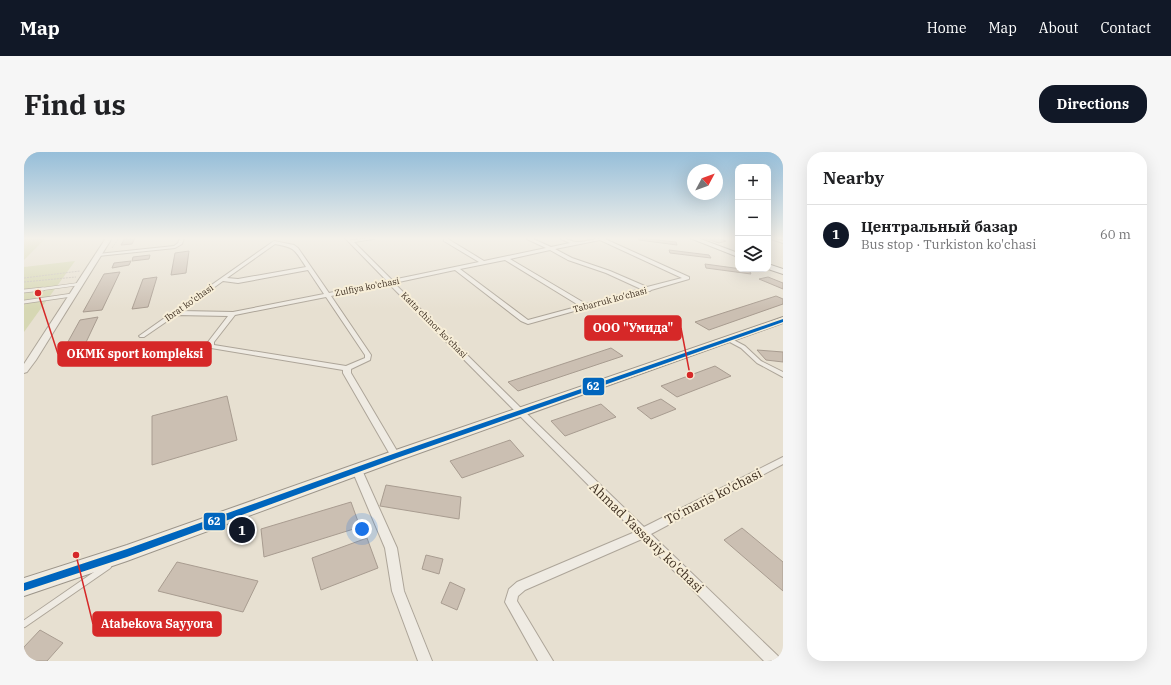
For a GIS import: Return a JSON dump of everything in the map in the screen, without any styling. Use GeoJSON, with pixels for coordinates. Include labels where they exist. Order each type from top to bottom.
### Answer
{"type":"FeatureCollection","features":[{"type":"Feature","properties":{"kind":"main road"},"geometry":{"type":"LineString","coordinates":[[771,267],[783,272]]}},
{"type":"Feature","properties":{"kind":"main road"},"geometry":{"type":"LineString","coordinates":[[24,587],[127,553],[395,456],[783,320]]}},
{"type":"Feature","properties":{"kind":"street"},"geometry":{"type":"LineString","coordinates":[[24,370],[32,360],[94,262]]}},
{"type":"Feature","properties":{"kind":"street","name":"Ibrat ko'chasi"},"geometry":{"type":"LineString","coordinates":[[142,336],[246,262]]}},
{"type":"Feature","properties":{"kind":"street","name":"Ibrat ko'chasi"},"geometry":{"type":"LineString","coordinates":[[305,262],[309,268]]}},
{"type":"Feature","properties":{"kind":"street","name":"Katta chinor ko'chasi"},"geometry":{"type":"LineString","coordinates":[[371,262],[520,412]]}},
{"type":"Feature","properties":{"kind":"street","name":"Zulfiya ko'chasi"},"geometry":{"type":"LineString","coordinates":[[175,313],[233,314],[489,262]]}},
{"type":"Feature","properties":{"kind":"street"},"geometry":{"type":"LineString","coordinates":[[512,262],[585,306]]}},
{"type":"Feature","properties":{"kind":"street"},"geometry":{"type":"LineString","coordinates":[[578,262],[608,272],[648,290]]}},
{"type":"Feature","properties":{"kind":"street","name":"Tabarruk ko'chasi"},"geometry":{"type":"LineString","coordinates":[[455,268],[528,322],[687,278],[652,262]]}},
{"type":"Feature","properties":{"kind":"street"},"geometry":{"type":"LineString","coordinates":[[222,279],[238,281],[309,268],[368,355],[368,359],[347,368],[213,347],[211,342],[233,314]]}},
{"type":"Feature","properties":{"kind":"street"},"geometry":{"type":"LineString","coordinates":[[728,340],[743,348],[759,362],[783,375]]}},
{"type":"Feature","properties":{"kind":"street"},"geometry":{"type":"LineString","coordinates":[[347,368],[348,373],[395,456]]}},
{"type":"Feature","properties":{"kind":"street","name":"Ahmad Yassaviy ko'chasi"},"geometry":{"type":"LineString","coordinates":[[520,412],[774,661]]}},
{"type":"Feature","properties":{"kind":"street","name":"To‘maris ko'chasi"},"geometry":{"type":"LineString","coordinates":[[546,661],[510,602],[513,593],[521,586],[643,532],[783,460]]}},
{"type":"Feature","properties":{"kind":"street"},"geometry":{"type":"LineString","coordinates":[[357,470],[391,548],[398,591],[426,661]]}},
{"type":"Feature","properties":{"kind":"lane"},"geometry":{"type":"LineString","coordinates":[[24,291],[80,284]]}},
{"type":"Feature","properties":{"kind":"lane"},"geometry":{"type":"LineString","coordinates":[[24,302],[73,295]]}},
{"type":"Feature","properties":{"kind":"lane"},"geometry":{"type":"LineString","coordinates":[[24,624],[127,553]]}},
{"type":"Feature","properties":{"kind":"path"},"geometry":{"type":"LineString","coordinates":[[73,277],[77,271]]}},
{"type":"Feature","properties":{"kind":"path"},"geometry":{"type":"LineString","coordinates":[[24,278],[77,271],[87,273]]}},
{"type":"Feature","properties":{"kind":"path"},"geometry":{"type":"LineString","coordinates":[[24,282],[73,277],[87,273]]}},
{"type":"Feature","properties":{"kind":"path"},"geometry":{"type":"LineString","coordinates":[[53,279],[57,274]]}},
{"type":"Feature","properties":{"kind":"green space"},"geometry":{"type":"Polygon","coordinates":[[[74,262],[24,332],[24,267],[74,262]]]}},
{"type":"Feature","properties":{"kind":"building"},"geometry":{"type":"Polygon","coordinates":[[[131,262],[129,265],[112,268],[114,263],[131,262]]]}},
{"type":"Feature","properties":{"kind":"building"},"geometry":{"type":"Polygon","coordinates":[[[173,262],[188,262],[186,273],[171,275],[173,262]]]}},
{"type":"Feature","properties":{"kind":"building"},"geometry":{"type":"Polygon","coordinates":[[[705,264],[735,268],[735,272],[706,268],[705,264]]]}},
{"type":"Feature","properties":{"kind":"building"},"geometry":{"type":"Polygon","coordinates":[[[120,272],[102,310],[83,312],[104,274],[120,272]]]}},
{"type":"Feature","properties":{"kind":"building"},"geometry":{"type":"Polygon","coordinates":[[[736,272],[750,272],[751,274],[736,272]]]}},
{"type":"Feature","properties":{"kind":"building"},"geometry":{"type":"Polygon","coordinates":[[[157,277],[148,307],[132,309],[143,279],[157,277]]]}},
{"type":"Feature","properties":{"kind":"building"},"geometry":{"type":"Polygon","coordinates":[[[768,277],[783,283],[783,289],[759,279],[768,277]]]}},
{"type":"Feature","properties":{"kind":"building"},"geometry":{"type":"Polygon","coordinates":[[[776,296],[783,299],[783,304],[709,330],[695,322],[776,296]]]}},
{"type":"Feature","properties":{"kind":"building"},"geometry":{"type":"Polygon","coordinates":[[[98,317],[80,355],[59,358],[80,320],[98,317]]]}},
{"type":"Feature","properties":{"kind":"building"},"geometry":{"type":"Polygon","coordinates":[[[611,348],[623,356],[518,391],[508,382],[611,348]]]}},
{"type":"Feature","properties":{"kind":"building"},"geometry":{"type":"Polygon","coordinates":[[[757,350],[783,352],[783,362],[766,360],[757,350]]]}},
{"type":"Feature","properties":{"kind":"building"},"geometry":{"type":"Polygon","coordinates":[[[715,366],[731,376],[677,397],[661,386],[715,366]]]}},
{"type":"Feature","properties":{"kind":"building"},"geometry":{"type":"Polygon","coordinates":[[[227,396],[237,440],[152,465],[152,416],[227,396]]]}},
{"type":"Feature","properties":{"kind":"building"},"geometry":{"type":"Polygon","coordinates":[[[661,399],[676,409],[651,419],[637,408],[661,399]]]}},
{"type":"Feature","properties":{"kind":"building"},"geometry":{"type":"Polygon","coordinates":[[[601,404],[616,417],[565,436],[551,421],[601,404]]]}},
{"type":"Feature","properties":{"kind":"building"},"geometry":{"type":"Polygon","coordinates":[[[510,440],[524,456],[462,478],[450,461],[510,440]]]}},
{"type":"Feature","properties":{"kind":"building"},"geometry":{"type":"Polygon","coordinates":[[[386,485],[461,497],[459,519],[380,506],[386,485]]]}},
{"type":"Feature","properties":{"kind":"building"},"geometry":{"type":"Polygon","coordinates":[[[351,502],[360,527],[264,557],[261,529],[351,502]]]}},
{"type":"Feature","properties":{"kind":"building"},"geometry":{"type":"Polygon","coordinates":[[[742,528],[783,562],[783,591],[724,540],[742,528]]]}},
{"type":"Feature","properties":{"kind":"building"},"geometry":{"type":"Polygon","coordinates":[[[367,538],[378,568],[321,590],[312,558],[367,538]]]}},
{"type":"Feature","properties":{"kind":"building"},"geometry":{"type":"Polygon","coordinates":[[[426,555],[443,559],[439,574],[422,569],[426,555]]]}},
{"type":"Feature","properties":{"kind":"building"},"geometry":{"type":"Polygon","coordinates":[[[177,562],[258,581],[243,612],[158,591],[177,562]]]}},
{"type":"Feature","properties":{"kind":"building"},"geometry":{"type":"Polygon","coordinates":[[[450,582],[465,589],[457,610],[441,603],[450,582]]]}},
{"type":"Feature","properties":{"kind":"building"},"geometry":{"type":"Polygon","coordinates":[[[40,630],[63,643],[47,661],[24,661],[24,647],[40,630]]]}},
{"type":"Feature","properties":{"kind":"transit line","name":"62"},"geometry":{"type":"LineString","coordinates":[[24,587],[127,553],[395,456],[783,320]]}},
{"type":"Feature","properties":{"kind":"place","name":"OKMK sport kompleksi"},"geometry":{"type":"Point","coordinates":[38,293]}},
{"type":"Feature","properties":{"kind":"place","name":"ООО \"Умида\""},"geometry":{"type":"Point","coordinates":[690,375]}},
{"type":"Feature","properties":{"kind":"place","name":"Центральный базар"},"geometry":{"type":"Point","coordinates":[242,530]}},
{"type":"Feature","properties":{"kind":"place","name":"Atabekova Sayyora"},"geometry":{"type":"Point","coordinates":[76,555]}}]}
